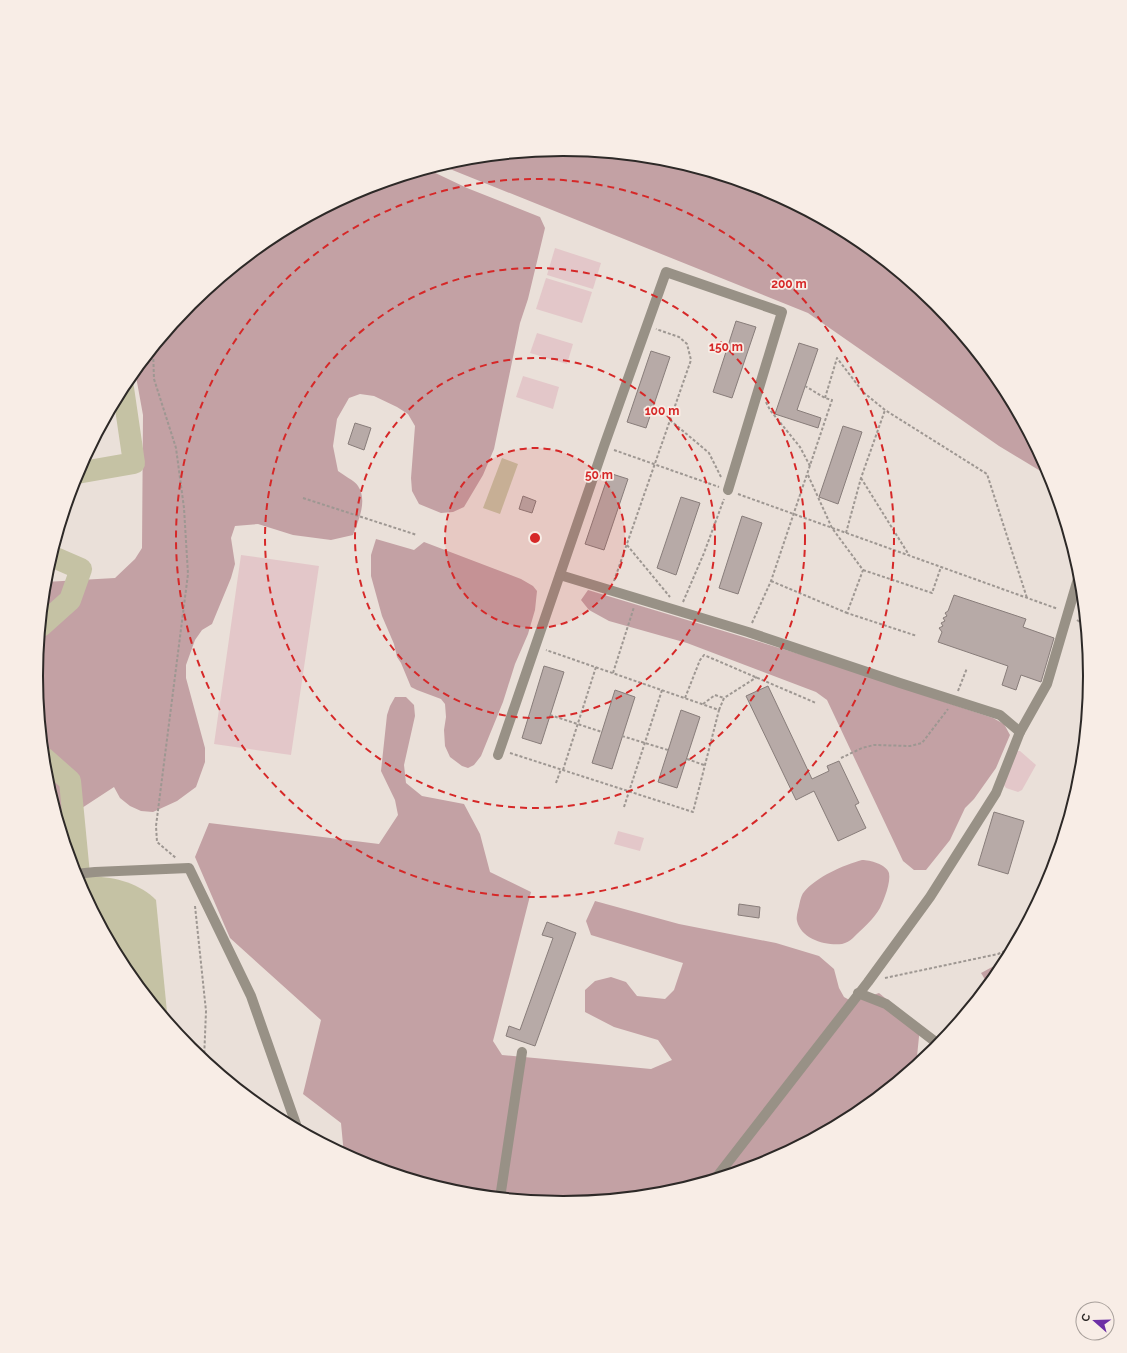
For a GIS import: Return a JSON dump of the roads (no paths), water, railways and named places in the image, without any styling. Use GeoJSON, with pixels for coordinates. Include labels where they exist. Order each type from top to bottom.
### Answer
{"type":"FeatureCollection","features":[{"type":"Feature","properties":{"kind":"lane"},"geometry":{"type":"LineString","coordinates":[[498,752],[666,272],[782,312],[728,490]]}},
{"type":"Feature","properties":{"kind":"lane"},"geometry":{"type":"LineString","coordinates":[[560,575],[679,610],[1000,715],[1020,732]]}},
{"type":"Feature","properties":{"kind":"lane"},"geometry":{"type":"LineString","coordinates":[[720,1172],[868,982],[930,897],[996,793],[1020,732],[1046,684],[1076,586]]}},
{"type":"Feature","properties":{"kind":"lane"},"geometry":{"type":"LineString","coordinates":[[82,873],[189,868],[251,996],[295,1122]]}},
{"type":"Feature","properties":{"kind":"lane"},"geometry":{"type":"LineString","coordinates":[[858,993],[886,1004],[935,1042]]}},
{"type":"Feature","properties":{"kind":"lane"},"geometry":{"type":"LineString","coordinates":[[501,1193],[522,1052]]}},
{"type":"Feature","properties":{"kind":"waterway"},"geometry":{"type":"LineString","coordinates":[[85,472],[134,463],[124,398]]}},
{"type":"Feature","properties":{"kind":"waterway"},"geometry":{"type":"LineString","coordinates":[[46,622],[70,600],[81,569],[57,559]]}},
{"type":"Feature","properties":{"kind":"waterway"},"geometry":{"type":"LineString","coordinates":[[50,764],[70,781],[78,862]]}}]}
